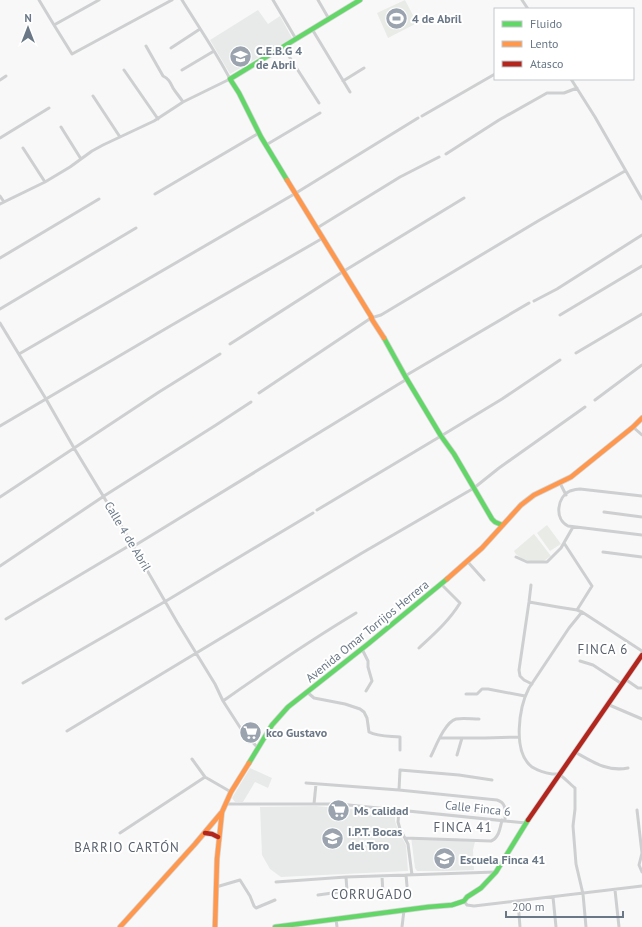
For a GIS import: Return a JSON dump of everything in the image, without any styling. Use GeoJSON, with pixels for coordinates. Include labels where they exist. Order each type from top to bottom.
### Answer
{"type":"FeatureCollection","features":[{"type":"Feature","properties":{"kind":"street"},"geometry":{"type":"LineString","coordinates":[[39,0],[72,54],[172,0]]}},
{"type":"Feature","properties":{"kind":"street"},"geometry":{"type":"LineString","coordinates":[[54,25],[99,0]]}},
{"type":"Feature","properties":{"kind":"street"},"geometry":{"type":"LineString","coordinates":[[182,0],[220,60],[266,145],[344,271],[441,436],[454,454],[492,519],[502,526]]}},
{"type":"Feature","properties":{"kind":"street"},"geometry":{"type":"LineString","coordinates":[[273,0],[296,39]]}},
{"type":"Feature","properties":{"kind":"street"},"geometry":{"type":"LineString","coordinates":[[318,0],[329,19]]}},
{"type":"Feature","properties":{"kind":"street"},"geometry":{"type":"LineString","coordinates":[[0,204],[45,182],[70,167],[92,151],[158,119],[183,102],[230,79],[360,0]]}},
{"type":"Feature","properties":{"kind":"street"},"geometry":{"type":"LineString","coordinates":[[312,29],[350,92]]}},
{"type":"Feature","properties":{"kind":"street"},"geometry":{"type":"LineString","coordinates":[[171,48],[200,30]]}},
{"type":"Feature","properties":{"kind":"street"},"geometry":{"type":"LineString","coordinates":[[146,46],[163,76],[168,78],[172,83],[183,102]]}},
{"type":"Feature","properties":{"kind":"street"},"geometry":{"type":"LineString","coordinates":[[283,47],[319,103]]}},
{"type":"Feature","properties":{"kind":"street"},"geometry":{"type":"LineString","coordinates":[[182,70],[214,51]]}},
{"type":"Feature","properties":{"kind":"street"},"geometry":{"type":"LineString","coordinates":[[343,81],[364,68]]}},
{"type":"Feature","properties":{"kind":"street"},"geometry":{"type":"LineString","coordinates":[[124,70],[158,119]]}},
{"type":"Feature","properties":{"kind":"street"},"geometry":{"type":"LineString","coordinates":[[422,116],[494,75]]}},
{"type":"Feature","properties":{"kind":"street"},"geometry":{"type":"LineString","coordinates":[[0,80],[6,76]]}},
{"type":"Feature","properties":{"kind":"street"},"geometry":{"type":"LineString","coordinates":[[572,80],[642,199]]}},
{"type":"Feature","properties":{"kind":"street"},"geometry":{"type":"LineString","coordinates":[[446,154],[499,120],[547,93],[564,93],[576,88]]}},
{"type":"Feature","properties":{"kind":"street"},"geometry":{"type":"LineString","coordinates":[[93,96],[120,137]]}},
{"type":"Feature","properties":{"kind":"street"},"geometry":{"type":"LineString","coordinates":[[0,138],[49,108]]}},
{"type":"Feature","properties":{"kind":"street"},"geometry":{"type":"LineString","coordinates":[[266,145],[320,113]]}},
{"type":"Feature","properties":{"kind":"street"},"geometry":{"type":"LineString","coordinates":[[19,354],[296,193],[418,118]]}},
{"type":"Feature","properties":{"kind":"street"},"geometry":{"type":"LineString","coordinates":[[61,127],[81,159]]}},
{"type":"Feature","properties":{"kind":"street"},"geometry":{"type":"LineString","coordinates":[[155,194],[259,133]]}},
{"type":"Feature","properties":{"kind":"street"},"geometry":{"type":"LineString","coordinates":[[23,148],[45,182]]}},
{"type":"Feature","properties":{"kind":"street"},"geometry":{"type":"LineString","coordinates":[[317,228],[439,156]]}},
{"type":"Feature","properties":{"kind":"street"},"geometry":{"type":"LineString","coordinates":[[259,393],[371,318],[381,315],[625,171]]}},
{"type":"Feature","properties":{"kind":"street"},"geometry":{"type":"LineString","coordinates":[[0,196],[4,202]]}},
{"type":"Feature","properties":{"kind":"street"},"geometry":{"type":"LineString","coordinates":[[230,344],[344,271],[464,198]]}},
{"type":"Feature","properties":{"kind":"street"},"geometry":{"type":"LineString","coordinates":[[0,258],[99,199]]}},
{"type":"Feature","properties":{"kind":"street"},"geometry":{"type":"LineString","coordinates":[[0,308],[136,228]]}},
{"type":"Feature","properties":{"kind":"street"},"geometry":{"type":"LineString","coordinates":[[534,301],[642,235]]}},
{"type":"Feature","properties":{"kind":"street"},"geometry":{"type":"LineString","coordinates":[[0,426],[323,238]]}},
{"type":"Feature","properties":{"kind":"street"},"geometry":{"type":"LineString","coordinates":[[560,315],[642,266]]}},
{"type":"Feature","properties":{"kind":"street"},"geometry":{"type":"LineString","coordinates":[[6,619],[133,545],[529,303]]}},
{"type":"Feature","properties":{"kind":"street"},"geometry":{"type":"LineString","coordinates":[[576,353],[642,314]]}},
{"type":"Feature","properties":{"kind":"street","name":"Calle 4 de Abril"},"geometry":{"type":"LineString","coordinates":[[0,322],[215,684],[223,701],[243,732],[258,748]]}},
{"type":"Feature","properties":{"kind":"street"},"geometry":{"type":"LineString","coordinates":[[0,497],[159,392],[220,354]]}},
{"type":"Feature","properties":{"kind":"street"},"geometry":{"type":"LineString","coordinates":[[316,510],[502,399],[560,360]]}},
{"type":"Feature","properties":{"kind":"street"},"geometry":{"type":"LineString","coordinates":[[595,400],[642,365]]}},
{"type":"Feature","properties":{"kind":"street"},"geometry":{"type":"LineString","coordinates":[[0,566],[104,496],[250,402]]}},
{"type":"Feature","properties":{"kind":"street"},"geometry":{"type":"LineString","coordinates":[[67,730],[474,488],[498,468],[585,407]]}},
{"type":"Feature","properties":{"kind":"street","name":"Avenida Omar Torrijos Herrera"},"geometry":{"type":"LineString","coordinates":[[215,927],[218,837],[222,812],[231,792],[279,716],[441,584],[482,548],[521,505],[534,495],[571,477],[642,418]]}},
{"type":"Feature","properties":{"kind":"street"},"geometry":{"type":"LineString","coordinates":[[633,426],[642,435]]}},
{"type":"Feature","properties":{"kind":"street"},"geometry":{"type":"LineString","coordinates":[[560,483],[566,495]]}},
{"type":"Feature","properties":{"kind":"street"},"geometry":{"type":"LineString","coordinates":[[642,496],[580,489],[570,491],[559,504],[559,514],[564,524],[642,535]]}},
{"type":"Feature","properties":{"kind":"street"},"geometry":{"type":"LineString","coordinates":[[604,512],[642,517]]}},
{"type":"Feature","properties":{"kind":"street"},"geometry":{"type":"LineString","coordinates":[[23,683],[166,601],[313,513]]}},
{"type":"Feature","properties":{"kind":"street"},"geometry":{"type":"LineString","coordinates":[[516,557],[527,562],[547,562],[561,548],[573,526]]}},
{"type":"Feature","properties":{"kind":"street"},"geometry":{"type":"LineString","coordinates":[[564,543],[592,586],[577,610]]}},
{"type":"Feature","properties":{"kind":"street"},"geometry":{"type":"LineString","coordinates":[[603,552],[642,557]]}},
{"type":"Feature","properties":{"kind":"street"},"geometry":{"type":"LineString","coordinates":[[467,561],[484,580]]}},
{"type":"Feature","properties":{"kind":"street"},"geometry":{"type":"LineString","coordinates":[[419,648],[439,630],[460,603],[441,584]]}},
{"type":"Feature","properties":{"kind":"street"},"geometry":{"type":"LineString","coordinates":[[531,585],[519,670],[520,676],[532,684]]}},
{"type":"Feature","properties":{"kind":"street"},"geometry":{"type":"LineString","coordinates":[[529,602],[582,612],[642,651]]}},
{"type":"Feature","properties":{"kind":"street"},"geometry":{"type":"LineString","coordinates":[[582,612],[569,628],[525,696],[521,714],[519,743],[526,760],[532,767],[552,774],[559,774],[575,788],[573,826],[576,864],[583,894],[586,927]]}},
{"type":"Feature","properties":{"kind":"street"},"geometry":{"type":"LineString","coordinates":[[223,701],[268,669],[356,613]]}},
{"type":"Feature","properties":{"kind":"street"},"geometry":{"type":"LineString","coordinates":[[362,649],[368,660],[368,667],[372,681],[366,691]]}},
{"type":"Feature","properties":{"kind":"street","name":"Calle Finca 6"},"geometry":{"type":"LineString","coordinates":[[225,804],[339,804],[526,823],[641,657]]}},
{"type":"Feature","properties":{"kind":"street"},"geometry":{"type":"LineString","coordinates":[[580,661],[592,665],[622,684]]}},
{"type":"Feature","properties":{"kind":"street"},"geometry":{"type":"LineString","coordinates":[[625,679],[638,688],[642,688]]}},
{"type":"Feature","properties":{"kind":"street"},"geometry":{"type":"LineString","coordinates":[[466,694],[477,694],[482,689],[488,689],[525,696]]}},
{"type":"Feature","properties":{"kind":"street"},"geometry":{"type":"LineString","coordinates":[[307,692],[314,698],[345,704],[360,709],[364,712],[367,718],[369,732],[371,734],[400,737],[400,750]]}},
{"type":"Feature","properties":{"kind":"street"},"geometry":{"type":"LineString","coordinates":[[607,704],[642,719]]}},
{"type":"Feature","properties":{"kind":"street"},"geometry":{"type":"LineString","coordinates":[[431,756],[446,727],[451,721],[458,719],[479,719]]}},
{"type":"Feature","properties":{"kind":"street"},"geometry":{"type":"LineString","coordinates":[[440,738],[519,737]]}},
{"type":"Feature","properties":{"kind":"street"},"geometry":{"type":"LineString","coordinates":[[457,755],[462,738]]}},
{"type":"Feature","properties":{"kind":"street"},"geometry":{"type":"LineString","coordinates":[[575,752],[605,767],[614,769],[628,768]]}},
{"type":"Feature","properties":{"kind":"street"},"geometry":{"type":"LineString","coordinates":[[192,759],[205,776],[231,792]]}},
{"type":"Feature","properties":{"kind":"street"},"geometry":{"type":"LineString","coordinates":[[399,790],[400,770],[459,775],[492,780]]}},
{"type":"Feature","properties":{"kind":"street"},"geometry":{"type":"LineString","coordinates":[[120,833],[205,776]]}},
{"type":"Feature","properties":{"kind":"street"},"geometry":{"type":"LineString","coordinates":[[306,783],[399,790],[500,801],[505,807],[503,820],[497,837],[491,842],[405,838]]}},
{"type":"Feature","properties":{"kind":"street"},"geometry":{"type":"LineString","coordinates":[[314,804],[316,784]]}},
{"type":"Feature","properties":{"kind":"street"},"geometry":{"type":"LineString","coordinates":[[399,810],[398,822],[408,844],[412,875]]}},
{"type":"Feature","properties":{"kind":"street"},"geometry":{"type":"LineString","coordinates":[[637,810],[642,853],[640,866],[642,872]]}},
{"type":"Feature","properties":{"kind":"street"},"geometry":{"type":"LineString","coordinates":[[120,927],[205,833],[222,812]]}},
{"type":"Feature","properties":{"kind":"street"},"geometry":{"type":"LineString","coordinates":[[275,927],[308,925],[336,919],[404,910],[452,906],[464,902],[467,897],[481,888],[496,872],[526,823]]}},
{"type":"Feature","properties":{"kind":"street"},"geometry":{"type":"LineString","coordinates":[[205,833],[218,837]]}},
{"type":"Feature","properties":{"kind":"street"},"geometry":{"type":"LineString","coordinates":[[276,882],[346,877],[496,872]]}},
{"type":"Feature","properties":{"kind":"street"},"geometry":{"type":"LineString","coordinates":[[406,875],[406,886]]}},
{"type":"Feature","properties":{"kind":"street"},"geometry":{"type":"LineString","coordinates":[[382,876],[383,894]]}},
{"type":"Feature","properties":{"kind":"street"},"geometry":{"type":"LineString","coordinates":[[318,895],[347,891],[346,877]]}},
{"type":"Feature","properties":{"kind":"street"},"geometry":{"type":"LineString","coordinates":[[216,887],[240,880],[256,908],[274,900]]}},
{"type":"Feature","properties":{"kind":"street"},"geometry":{"type":"LineString","coordinates":[[464,902],[474,906],[642,886]]}},
{"type":"Feature","properties":{"kind":"street"},"geometry":{"type":"LineString","coordinates":[[615,890],[619,927]]}},
{"type":"Feature","properties":{"kind":"street"},"geometry":{"type":"LineString","coordinates":[[553,897],[556,927]]}},
{"type":"Feature","properties":{"kind":"street"},"geometry":{"type":"LineString","coordinates":[[518,901],[520,927]]}},
{"type":"Feature","properties":{"kind":"street"},"geometry":{"type":"LineString","coordinates":[[402,927],[404,910]]}},
{"type":"Feature","properties":{"kind":"street"},"geometry":{"type":"LineString","coordinates":[[336,919],[337,927]]}},
{"type":"Feature","properties":{"kind":"shaded area","name":"4 de Abril"},"geometry":{"type":"Polygon","coordinates":[[[405,0],[417,23],[388,38],[377,13],[405,0]]]}},
{"type":"Feature","properties":{"kind":"shaded area","name":"C.E.B.G 4 de Abril"},"geometry":{"type":"Polygon","coordinates":[[[258,10],[268,24],[280,16],[292,38],[230,74],[210,40],[258,10]]]}},
{"type":"Feature","properties":{"kind":"shaded area"},"geometry":{"type":"Polygon","coordinates":[[[547,525],[561,544],[550,551],[537,533],[547,525]]]}},
{"type":"Feature","properties":{"kind":"shaded area"},"geometry":{"type":"Polygon","coordinates":[[[534,534],[551,556],[543,561],[535,562],[523,559],[514,551],[534,534]]]}},
{"type":"Feature","properties":{"kind":"shaded area"},"geometry":{"type":"Polygon","coordinates":[[[250,768],[272,778],[268,788],[255,782],[243,802],[235,802],[232,798],[250,768]]]}},
{"type":"Feature","properties":{"kind":"shaded area","name":"I.P.T. Bocas del Toro"},"geometry":{"type":"Polygon","coordinates":[[[316,806],[395,813],[395,821],[398,830],[406,845],[408,871],[281,877],[270,869],[262,855],[260,807],[316,806]]]}},
{"type":"Feature","properties":{"kind":"shaded area","name":"Escuela Finca 41"},"geometry":{"type":"Polygon","coordinates":[[[411,837],[475,842],[473,850],[474,870],[417,871],[415,868],[411,837]]]}},
{"type":"Feature","properties":{"kind":"traffic: fast"},"geometry":{"type":"LineString","coordinates":[[287,180],[261,137],[239,93],[230,79],[360,0]]}},
{"type":"Feature","properties":{"kind":"traffic: fast"},"geometry":{"type":"LineString","coordinates":[[384,338],[405,376],[441,436],[454,454],[492,519],[502,525]]}},
{"type":"Feature","properties":{"kind":"traffic: fast"},"geometry":{"type":"LineString","coordinates":[[249,763],[272,725],[288,707],[447,579]]}},
{"type":"Feature","properties":{"kind":"traffic: fast"},"geometry":{"type":"LineString","coordinates":[[275,927],[452,905],[464,901],[467,897],[481,888],[496,872],[528,820]]}},
{"type":"Feature","properties":{"kind":"traffic: slow"},"geometry":{"type":"LineString","coordinates":[[287,180],[384,338]]}},
{"type":"Feature","properties":{"kind":"traffic: slow"},"geometry":{"type":"LineString","coordinates":[[447,579],[482,548],[521,505],[534,495],[571,477],[642,418]]}},
{"type":"Feature","properties":{"kind":"traffic: slow"},"geometry":{"type":"LineString","coordinates":[[215,927],[217,859],[222,812],[231,792],[249,763]]}},
{"type":"Feature","properties":{"kind":"traffic: slow"},"geometry":{"type":"LineString","coordinates":[[120,927],[221,813]]}},
{"type":"Feature","properties":{"kind":"traffic: jam"},"geometry":{"type":"LineString","coordinates":[[528,820],[642,655]]}},
{"type":"Feature","properties":{"kind":"traffic: jam"},"geometry":{"type":"LineString","coordinates":[[205,833],[218,837]]}},
{"type":"Feature","properties":{"kind":"place","name":"4 de Abril"},"geometry":{"type":"Point","coordinates":[397,18]}},
{"type":"Feature","properties":{"kind":"place","name":"C.E.B.G 4 de Abril"},"geometry":{"type":"Point","coordinates":[240,57]}},
{"type":"Feature","properties":{"kind":"place","name":"kco Gustavo"},"geometry":{"type":"Point","coordinates":[250,732]}},
{"type":"Feature","properties":{"kind":"place","name":"Ms calidad"},"geometry":{"type":"Point","coordinates":[338,810]}},
{"type":"Feature","properties":{"kind":"place","name":"I.P.T. Bocas del Toro"},"geometry":{"type":"Point","coordinates":[332,838]}},
{"type":"Feature","properties":{"kind":"place","name":"Escuela Finca 41"},"geometry":{"type":"Point","coordinates":[444,859]}},
{"type":"Feature","properties":{"kind":"district","name":"FINCA 6"},"geometry":{"type":"Point","coordinates":[603,649]}},
{"type":"Feature","properties":{"kind":"district","name":"FINCA 41"},"geometry":{"type":"Point","coordinates":[463,827]}},
{"type":"Feature","properties":{"kind":"district","name":"BARRIO CARTÓN"},"geometry":{"type":"Point","coordinates":[127,847]}},
{"type":"Feature","properties":{"kind":"district","name":"CORRUGADO"},"geometry":{"type":"Point","coordinates":[372,894]}}]}
